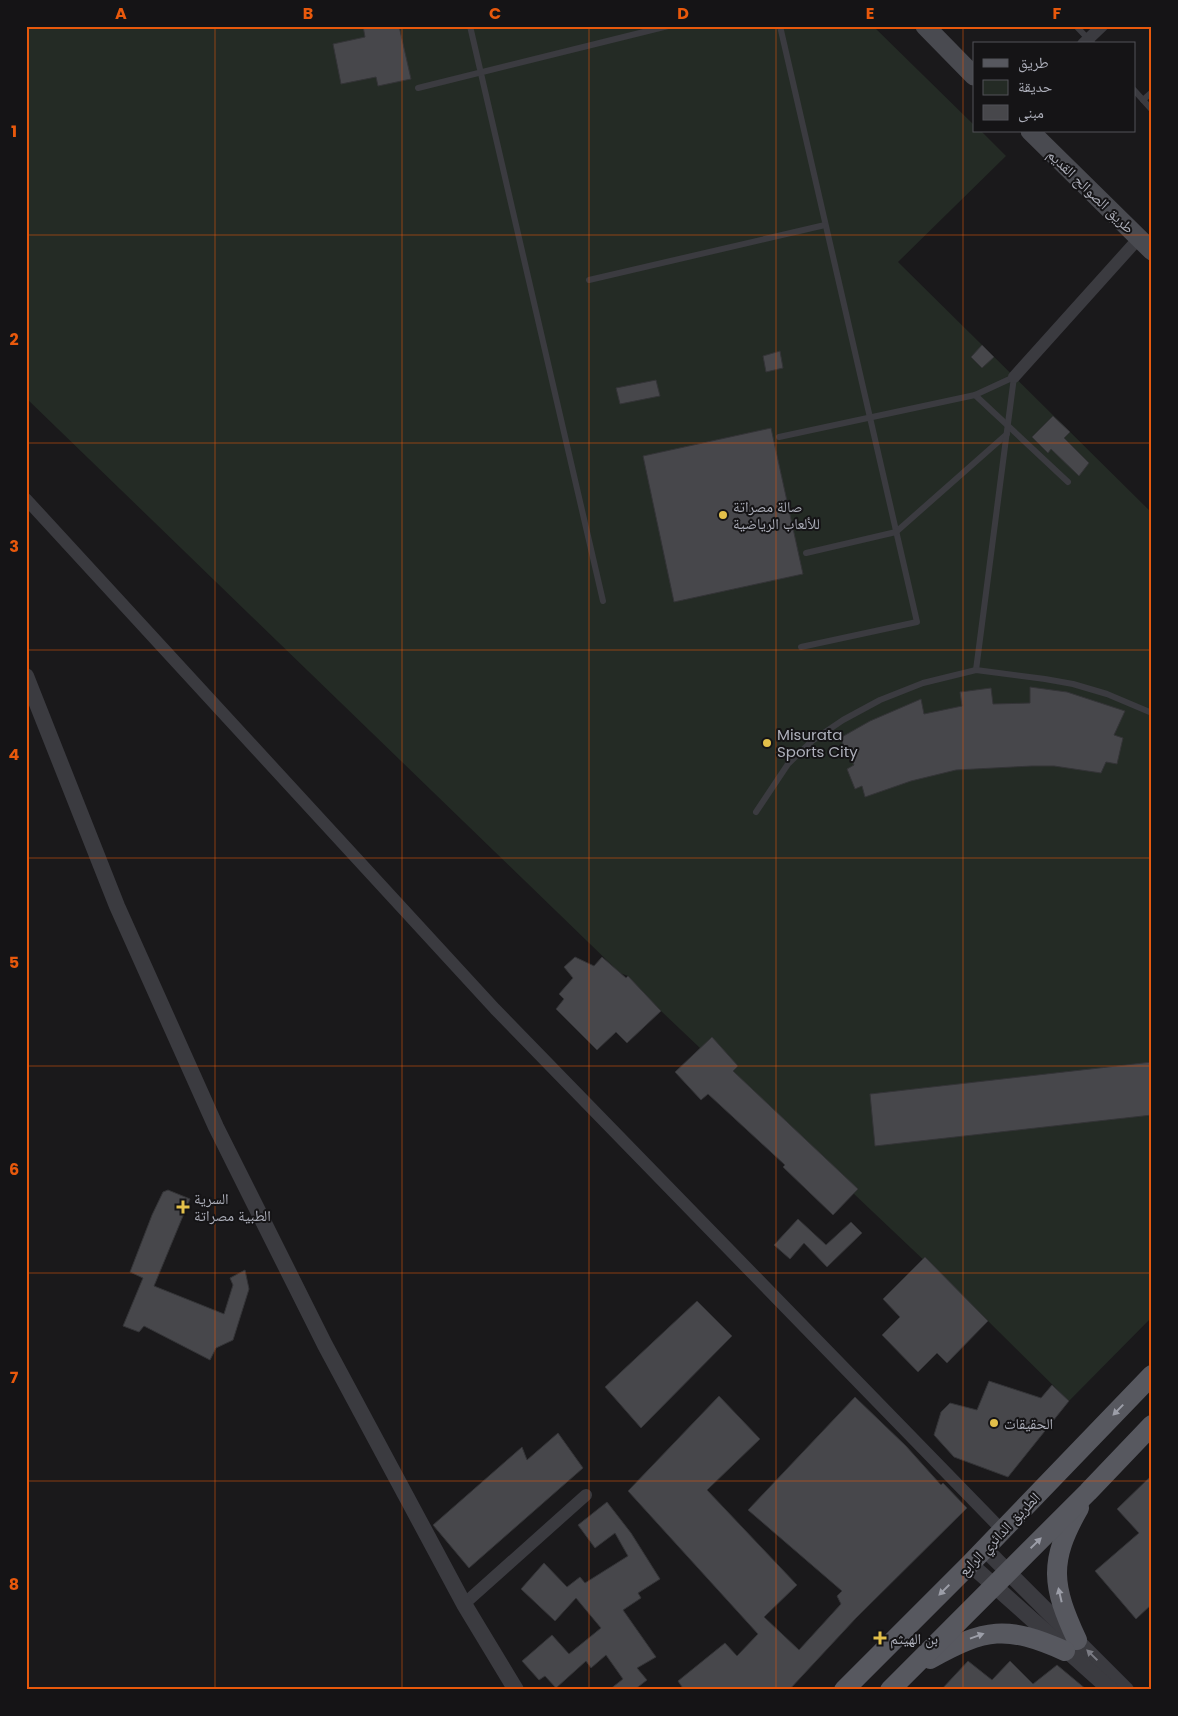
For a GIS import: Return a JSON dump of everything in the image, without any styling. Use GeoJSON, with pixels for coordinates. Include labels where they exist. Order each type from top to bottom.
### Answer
{"type":"FeatureCollection","features":[{"type":"Feature","properties":{"kind":"main road"},"geometry":{"type":"LineString","coordinates":[[925,26],[973,75]]}},
{"type":"Feature","properties":{"kind":"main road","name":"طريق الصوالح القديم"},"geometry":{"type":"LineString","coordinates":[[1031,132],[1145,245]]}},
{"type":"Feature","properties":{"kind":"main road","name":"الطريق الدائري الرابع"},"geometry":{"type":"LineString","coordinates":[[844,1690],[970,1564],[1152,1375]]}},
{"type":"Feature","properties":{"kind":"main road","name":"الطريق الدائري الرابع"},"geometry":{"type":"LineString","coordinates":[[891,1689],[1088,1492],[1152,1425]]}},
{"type":"Feature","properties":{"kind":"main road"},"geometry":{"type":"LineString","coordinates":[[891,1689],[928,1660],[958,1643],[985,1634],[1012,1632],[1071,1646],[1056,1580],[1057,1560],[1070,1524],[1088,1492]]}},
{"type":"Feature","properties":{"kind":"street"},"geometry":{"type":"LineString","coordinates":[[1088,42],[1102,26]]}},
{"type":"Feature","properties":{"kind":"street"},"geometry":{"type":"LineString","coordinates":[[1014,377],[1145,245]]}},
{"type":"Feature","properties":{"kind":"street"},"geometry":{"type":"LineString","coordinates":[[26,499],[495,1009],[1002,1530]]}},
{"type":"Feature","properties":{"kind":"street"},"geometry":{"type":"LineString","coordinates":[[26,676],[117,906],[216,1127],[325,1346],[464,1604],[516,1690]]}},
{"type":"Feature","properties":{"kind":"street"},"geometry":{"type":"LineString","coordinates":[[464,1604],[586,1495]]}},
{"type":"Feature","properties":{"kind":"street"},"geometry":{"type":"LineString","coordinates":[[984,1549],[1007,1571],[1111,1690]]}},
{"type":"Feature","properties":{"kind":"street"},"geometry":{"type":"LineString","coordinates":[[970,1564],[993,1585],[1126,1690]]}},
{"type":"Feature","properties":{"kind":"lane"},"geometry":{"type":"LineString","coordinates":[[470,26],[603,601]]}},
{"type":"Feature","properties":{"kind":"lane"},"geometry":{"type":"LineString","coordinates":[[418,88],[480,71],[668,26]]}},
{"type":"Feature","properties":{"kind":"lane"},"geometry":{"type":"LineString","coordinates":[[780,26],[917,622],[801,647]]}},
{"type":"Feature","properties":{"kind":"lane"},"geometry":{"type":"LineString","coordinates":[[1076,26],[1088,42]]}},
{"type":"Feature","properties":{"kind":"lane"},"geometry":{"type":"LineString","coordinates":[[1136,92],[1152,110]]}},
{"type":"Feature","properties":{"kind":"lane"},"geometry":{"type":"LineString","coordinates":[[1143,100],[1152,92]]}},
{"type":"Feature","properties":{"kind":"lane"},"geometry":{"type":"LineString","coordinates":[[589,280],[825,224]]}},
{"type":"Feature","properties":{"kind":"lane"},"geometry":{"type":"LineString","coordinates":[[780,437],[975,395],[1014,377]]}},
{"type":"Feature","properties":{"kind":"lane"},"geometry":{"type":"LineString","coordinates":[[976,670],[1014,377]]}},
{"type":"Feature","properties":{"kind":"lane"},"geometry":{"type":"LineString","coordinates":[[975,395],[1068,482]]}},
{"type":"Feature","properties":{"kind":"lane"},"geometry":{"type":"LineString","coordinates":[[806,552],[896,532],[1007,434]]}},
{"type":"Feature","properties":{"kind":"lane"},"geometry":{"type":"LineString","coordinates":[[756,812],[788,764],[812,740],[842,720],[880,700],[923,683],[976,670],[1073,684],[1107,694],[1152,713]]}},
{"type":"Feature","properties":{"kind":"green space","name":"Misurata Sports City"},"geometry":{"type":"Polygon","coordinates":[[[26,26],[873,26],[973,124],[973,132],[982,132],[1006,156],[898,262],[1152,513],[1152,1317],[1069,1401],[988,1321],[661,1011],[628,976],[620,973],[26,398],[26,26]]]}},
{"type":"Feature","properties":{"kind":"building"},"geometry":{"type":"Polygon","coordinates":[[[363,26],[399,26],[411,79],[378,86],[376,77],[341,84],[333,44],[365,37],[363,26]]]}},
{"type":"Feature","properties":{"kind":"building"},"geometry":{"type":"Polygon","coordinates":[[[982,345],[994,357],[982,368],[971,357],[982,345]]]}},
{"type":"Feature","properties":{"kind":"building"},"geometry":{"type":"Polygon","coordinates":[[[780,351],[783,368],[766,372],[763,356],[780,351]]]}},
{"type":"Feature","properties":{"kind":"building"},"geometry":{"type":"Polygon","coordinates":[[[656,380],[660,396],[620,404],[616,388],[656,380]]]}},
{"type":"Feature","properties":{"kind":"building"},"geometry":{"type":"Polygon","coordinates":[[[1053,416],[1070,432],[1064,438],[1089,463],[1079,476],[1051,449],[1048,453],[1032,437],[1053,416]]]}},
{"type":"Feature","properties":{"kind":"building","name":"صالة مصراتة للألعاب الرياضية"},"geometry":{"type":"Polygon","coordinates":[[[771,428],[803,574],[674,602],[643,456],[771,428]]]}},
{"type":"Feature","properties":{"kind":"building"},"geometry":{"type":"Polygon","coordinates":[[[1030,687],[1067,692],[1125,711],[1114,735],[1123,738],[1117,764],[1106,762],[1101,773],[1054,766],[956,770],[911,781],[865,797],[862,786],[855,789],[847,769],[854,765],[840,738],[870,721],[921,699],[924,714],[962,706],[960,692],[991,688],[993,704],[1030,703],[1030,687]]]}},
{"type":"Feature","properties":{"kind":"building"},"geometry":{"type":"Polygon","coordinates":[[[575,957],[594,966],[602,957],[626,978],[628,976],[661,1011],[627,1043],[616,1032],[597,1050],[556,1009],[564,999],[559,994],[573,978],[564,967],[575,957]]]}},
{"type":"Feature","properties":{"kind":"building"},"geometry":{"type":"Polygon","coordinates":[[[712,1037],[738,1066],[733,1071],[858,1189],[833,1215],[783,1167],[785,1165],[708,1094],[701,1100],[675,1072],[712,1037]]]}},
{"type":"Feature","properties":{"kind":"building"},"geometry":{"type":"Polygon","coordinates":[[[1152,1062],[1152,1115],[875,1146],[870,1094],[1152,1062]]]}},
{"type":"Feature","properties":{"kind":"building"},"geometry":{"type":"Polygon","coordinates":[[[168,1190],[190,1199],[154,1286],[224,1314],[233,1285],[230,1278],[245,1270],[249,1289],[233,1340],[216,1348],[210,1360],[144,1326],[139,1332],[123,1326],[143,1278],[130,1272],[152,1215],[163,1192],[168,1190]]]}},
{"type":"Feature","properties":{"kind":"building"},"geometry":{"type":"Polygon","coordinates":[[[798,1219],[826,1245],[851,1222],[862,1233],[827,1267],[804,1243],[790,1259],[774,1245],[798,1219]]]}},
{"type":"Feature","properties":{"kind":"building"},"geometry":{"type":"Polygon","coordinates":[[[925,1257],[988,1321],[947,1363],[937,1353],[918,1372],[882,1335],[900,1317],[883,1299],[925,1257]]]}},
{"type":"Feature","properties":{"kind":"building"},"geometry":{"type":"Polygon","coordinates":[[[697,1301],[732,1336],[641,1428],[605,1387],[697,1301]]]}},
{"type":"Feature","properties":{"kind":"building","name":"الحقيقات"},"geometry":{"type":"Polygon","coordinates":[[[989,1381],[1041,1398],[1052,1385],[1069,1401],[1008,1477],[954,1457],[934,1435],[941,1412],[950,1403],[977,1410],[989,1381]]]}},
{"type":"Feature","properties":{"kind":"building"},"geometry":{"type":"Polygon","coordinates":[[[719,1396],[760,1439],[707,1490],[797,1585],[764,1617],[799,1650],[841,1604],[837,1596],[842,1591],[748,1510],[855,1397],[906,1446],[941,1485],[943,1483],[967,1508],[856,1618],[789,1690],[684,1690],[678,1681],[725,1643],[737,1656],[758,1634],[628,1491],[719,1396]]]}},
{"type":"Feature","properties":{"kind":"building"},"geometry":{"type":"Polygon","coordinates":[[[558,1433],[583,1468],[469,1568],[433,1525],[522,1447],[527,1460],[558,1433]]]}},
{"type":"Feature","properties":{"kind":"building"},"geometry":{"type":"Polygon","coordinates":[[[1152,1475],[1152,1604],[1136,1619],[1095,1571],[1139,1533],[1117,1509],[1152,1475]]]}},
{"type":"Feature","properties":{"kind":"building"},"geometry":{"type":"Polygon","coordinates":[[[607,1502],[631,1533],[660,1579],[638,1593],[641,1598],[623,1610],[656,1657],[637,1668],[647,1680],[634,1690],[609,1690],[623,1679],[606,1655],[591,1668],[586,1661],[556,1688],[545,1676],[539,1680],[522,1661],[552,1635],[569,1654],[601,1628],[576,1598],[555,1621],[521,1589],[544,1563],[567,1587],[580,1577],[585,1583],[628,1556],[615,1533],[595,1548],[578,1525],[607,1502]]]}},
{"type":"Feature","properties":{"kind":"building"},"geometry":{"type":"Polygon","coordinates":[[[968,1661],[992,1680],[1010,1661],[1033,1684],[1057,1665],[1087,1690],[941,1690],[968,1661]]]}},
{"type":"Feature","properties":{"kind":"place","name":"صالة مصراتة للألعاب الرياضية"},"geometry":{"type":"Point","coordinates":[723,515]}},
{"type":"Feature","properties":{"kind":"place","name":"Misurata Sports City"},"geometry":{"type":"Point","coordinates":[767,743]}},
{"type":"Feature","properties":{"kind":"place","name":"السرية الطبية مصراتة"},"geometry":{"type":"Point","coordinates":[183,1207]}},
{"type":"Feature","properties":{"kind":"place","name":"الحقيقات"},"geometry":{"type":"Point","coordinates":[994,1423]}},
{"type":"Feature","properties":{"kind":"place","name":"بن الهيثم"},"geometry":{"type":"Point","coordinates":[880,1638]}}]}
